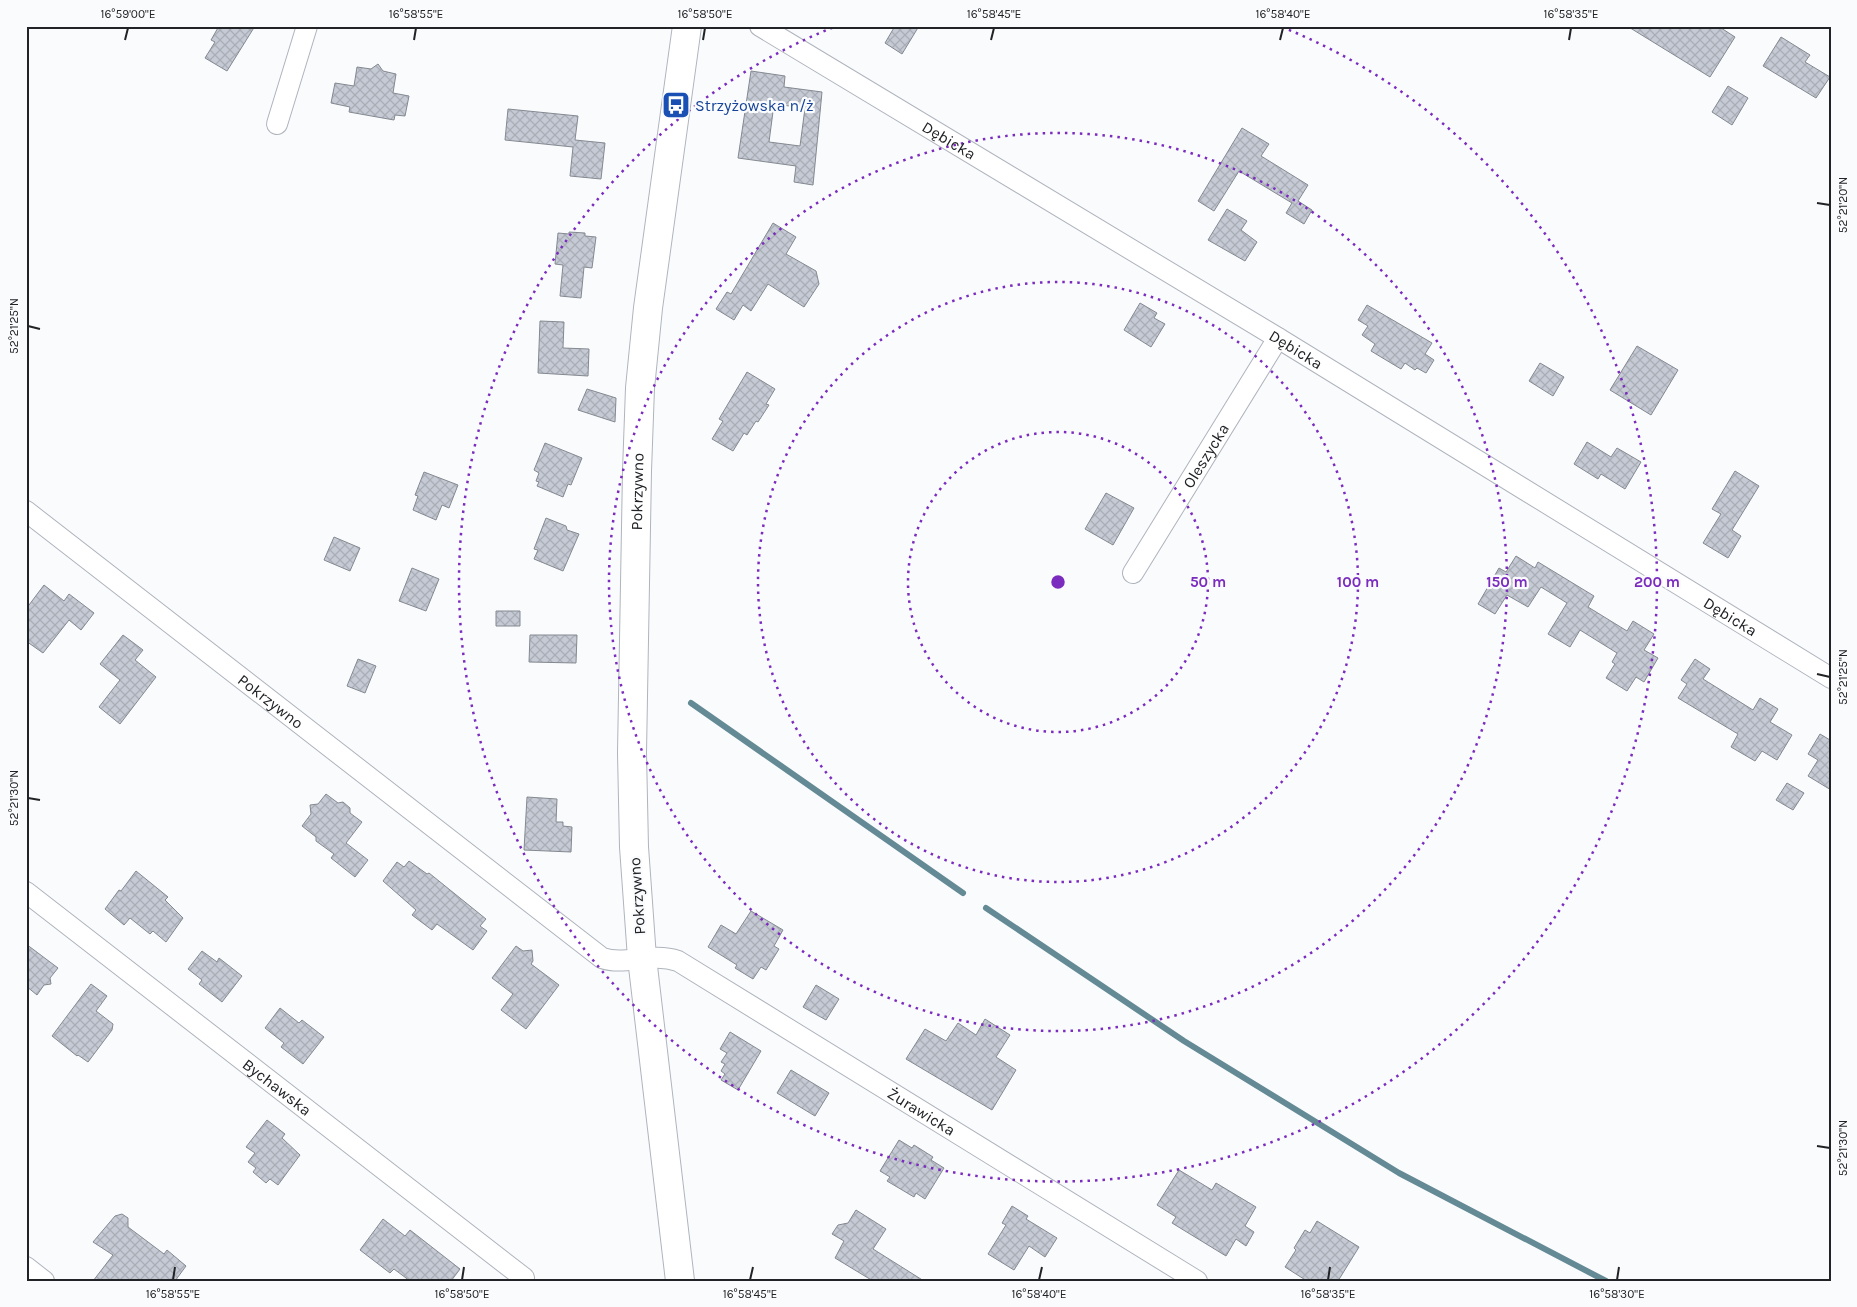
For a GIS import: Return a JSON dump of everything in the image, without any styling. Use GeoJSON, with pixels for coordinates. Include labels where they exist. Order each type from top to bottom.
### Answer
{"type":"FeatureCollection","features":[{"type":"Feature","properties":{"kind":"street"},"geometry":{"type":"LineString","coordinates":[[277,124],[307,26]]}},
{"type":"Feature","properties":{"kind":"street","name":"Pokrzywno"},"geometry":{"type":"LineString","coordinates":[[680,1281],[642,958],[634,847],[632,753],[640,397],[644,340],[687,26]]}},
{"type":"Feature","properties":{"kind":"street","name":"Dębicka"},"geometry":{"type":"LineString","coordinates":[[760,26],[1278,338],[1831,678]]}},
{"type":"Feature","properties":{"kind":"street","name":"Oleszycka"},"geometry":{"type":"LineString","coordinates":[[1134,573],[1278,338]]}},
{"type":"Feature","properties":{"kind":"street","name":"Pokrzywno"},"geometry":{"type":"LineString","coordinates":[[26,512],[602,958],[610,961],[642,958]]}},
{"type":"Feature","properties":{"kind":"street","name":"Bychawska"},"geometry":{"type":"LineString","coordinates":[[26,892],[524,1278],[522,1281]]}},
{"type":"Feature","properties":{"kind":"street","name":"Żurawicka"},"geometry":{"type":"LineString","coordinates":[[642,958],[667,958],[678,961],[1198,1281]]}},
{"type":"Feature","properties":{"kind":"street"},"geometry":{"type":"LineString","coordinates":[[26,1267],[44,1281]]}},
{"type":"Feature","properties":{"kind":"building"},"geometry":{"type":"Polygon","coordinates":[[[219,26],[255,26],[227,71],[205,58],[215,42],[211,40],[219,26]]]}},
{"type":"Feature","properties":{"kind":"building"},"geometry":{"type":"Polygon","coordinates":[[[895,26],[919,26],[902,54],[885,43],[895,26]]]}},
{"type":"Feature","properties":{"kind":"building"},"geometry":{"type":"Polygon","coordinates":[[[1627,26],[1718,26],[1735,37],[1710,77],[1627,26]]]}},
{"type":"Feature","properties":{"kind":"building"},"geometry":{"type":"Polygon","coordinates":[[[1781,37],[1810,55],[1805,62],[1830,77],[1816,98],[1763,66],[1781,37]]]}},
{"type":"Feature","properties":{"kind":"building"},"geometry":{"type":"Polygon","coordinates":[[[378,64],[383,71],[396,74],[393,93],[409,96],[405,116],[395,115],[394,120],[349,112],[350,107],[331,103],[335,83],[354,86],[357,67],[371,69],[378,64]]]}},
{"type":"Feature","properties":{"kind":"building"},"geometry":{"type":"Polygon","coordinates":[[[751,71],[785,76],[784,87],[822,92],[813,185],[794,182],[796,166],[738,158],[751,71]],[[774,104],[769,142],[800,146],[805,108],[774,104]]]}},
{"type":"Feature","properties":{"kind":"building"},"geometry":{"type":"Polygon","coordinates":[[[1728,86],[1748,98],[1732,125],[1712,112],[1728,86]]]}},
{"type":"Feature","properties":{"kind":"building"},"geometry":{"type":"Polygon","coordinates":[[[508,109],[578,116],[575,140],[605,143],[601,179],[570,176],[573,147],[505,140],[508,109]]]}},
{"type":"Feature","properties":{"kind":"building"},"geometry":{"type":"Polygon","coordinates":[[[1242,128],[1269,144],[1261,156],[1308,185],[1298,201],[1312,210],[1304,224],[1286,213],[1292,203],[1239,171],[1214,211],[1198,201],[1242,128]]]}},
{"type":"Feature","properties":{"kind":"building"},"geometry":{"type":"Polygon","coordinates":[[[1227,209],[1247,221],[1241,230],[1257,242],[1245,261],[1208,240],[1227,209]]]}},
{"type":"Feature","properties":{"kind":"building"},"geometry":{"type":"Polygon","coordinates":[[[773,223],[796,237],[786,254],[816,271],[819,284],[804,307],[768,284],[751,311],[743,305],[734,320],[716,309],[727,292],[731,294],[773,223]]]}},
{"type":"Feature","properties":{"kind":"building"},"geometry":{"type":"Polygon","coordinates":[[[569,232],[585,233],[585,236],[596,237],[592,268],[584,267],[581,298],[560,296],[563,265],[555,264],[558,233],[569,234],[569,232]]]}},
{"type":"Feature","properties":{"kind":"building"},"geometry":{"type":"Polygon","coordinates":[[[1140,303],[1157,313],[1154,318],[1165,324],[1151,347],[1124,330],[1140,303]]]}},
{"type":"Feature","properties":{"kind":"building"},"geometry":{"type":"Polygon","coordinates":[[[1367,305],[1432,343],[1425,354],[1434,360],[1426,373],[1417,368],[1415,370],[1405,363],[1401,369],[1371,351],[1375,344],[1362,335],[1368,326],[1358,320],[1367,305]]]}},
{"type":"Feature","properties":{"kind":"building"},"geometry":{"type":"Polygon","coordinates":[[[540,321],[564,322],[563,348],[589,349],[588,376],[538,373],[540,321]]]}},
{"type":"Feature","properties":{"kind":"building"},"geometry":{"type":"Polygon","coordinates":[[[1637,346],[1678,370],[1651,415],[1610,390],[1637,346]]]}},
{"type":"Feature","properties":{"kind":"building"},"geometry":{"type":"Polygon","coordinates":[[[1540,363],[1564,377],[1553,396],[1529,381],[1540,363]]]}},
{"type":"Feature","properties":{"kind":"building"},"geometry":{"type":"Polygon","coordinates":[[[747,372],[775,389],[766,404],[769,405],[758,422],[756,421],[747,435],[744,433],[733,451],[712,439],[723,421],[719,419],[747,372]]]}},
{"type":"Feature","properties":{"kind":"building"},"geometry":{"type":"Polygon","coordinates":[[[587,389],[616,398],[615,422],[578,410],[587,389]]]}},
{"type":"Feature","properties":{"kind":"building"},"geometry":{"type":"Polygon","coordinates":[[[1587,442],[1611,457],[1617,448],[1641,462],[1625,489],[1601,474],[1598,479],[1574,464],[1587,442]]]}},
{"type":"Feature","properties":{"kind":"building"},"geometry":{"type":"Polygon","coordinates":[[[545,443],[582,458],[571,485],[568,484],[563,497],[537,486],[539,482],[536,481],[539,473],[534,470],[545,443]]]}},
{"type":"Feature","properties":{"kind":"building"},"geometry":{"type":"Polygon","coordinates":[[[1735,471],[1759,486],[1732,530],[1741,536],[1728,558],[1703,543],[1721,514],[1712,509],[1735,471]]]}},
{"type":"Feature","properties":{"kind":"building"},"geometry":{"type":"Polygon","coordinates":[[[424,472],[458,485],[449,508],[442,505],[436,520],[413,510],[418,496],[415,495],[424,472]]]}},
{"type":"Feature","properties":{"kind":"building"},"geometry":{"type":"Polygon","coordinates":[[[1106,493],[1134,508],[1113,545],[1085,529],[1106,493]]]}},
{"type":"Feature","properties":{"kind":"building"},"geometry":{"type":"Polygon","coordinates":[[[546,518],[566,526],[567,530],[579,534],[563,571],[534,559],[538,550],[534,549],[546,518]]]}},
{"type":"Feature","properties":{"kind":"building"},"geometry":{"type":"Polygon","coordinates":[[[334,537],[360,548],[350,571],[324,560],[334,537]]]}},
{"type":"Feature","properties":{"kind":"building"},"geometry":{"type":"Polygon","coordinates":[[[1516,556],[1535,568],[1538,562],[1594,596],[1588,607],[1627,631],[1633,621],[1654,634],[1644,650],[1658,658],[1644,682],[1636,677],[1627,691],[1606,678],[1615,664],[1612,662],[1617,653],[1580,630],[1570,647],[1548,634],[1567,603],[1541,587],[1528,607],[1507,595],[1495,614],[1478,604],[1499,568],[1506,572],[1516,556]]]}},
{"type":"Feature","properties":{"kind":"building"},"geometry":{"type":"Polygon","coordinates":[[[412,568],[439,579],[426,611],[399,601],[412,568]]]}},
{"type":"Feature","properties":{"kind":"building"},"geometry":{"type":"Polygon","coordinates":[[[44,585],[64,601],[69,594],[94,613],[81,630],[69,620],[43,653],[26,641],[26,609],[44,585]]]}},
{"type":"Feature","properties":{"kind":"building"},"geometry":{"type":"Polygon","coordinates":[[[496,611],[520,611],[520,626],[496,626],[496,611]]]}},
{"type":"Feature","properties":{"kind":"building"},"geometry":{"type":"Polygon","coordinates":[[[123,635],[143,650],[135,660],[156,677],[120,724],[99,707],[120,680],[100,664],[123,635]]]}},
{"type":"Feature","properties":{"kind":"building"},"geometry":{"type":"Polygon","coordinates":[[[530,635],[577,635],[576,663],[529,662],[530,635]]]}},
{"type":"Feature","properties":{"kind":"building"},"geometry":{"type":"Polygon","coordinates":[[[358,659],[376,666],[365,693],[347,686],[358,659]]]}},
{"type":"Feature","properties":{"kind":"building"},"geometry":{"type":"Polygon","coordinates":[[[1695,659],[1710,669],[1703,679],[1753,710],[1760,698],[1778,709],[1770,722],[1792,735],[1777,760],[1762,751],[1755,761],[1731,747],[1738,734],[1678,698],[1687,684],[1681,680],[1695,659]]]}},
{"type":"Feature","properties":{"kind":"building"},"geometry":{"type":"Polygon","coordinates":[[[1820,734],[1831,739],[1831,790],[1808,776],[1818,760],[1808,754],[1820,734]]]}},
{"type":"Feature","properties":{"kind":"building"},"geometry":{"type":"Polygon","coordinates":[[[1787,783],[1804,793],[1793,810],[1776,800],[1787,783]]]}},
{"type":"Feature","properties":{"kind":"building"},"geometry":{"type":"Polygon","coordinates":[[[326,794],[338,803],[343,802],[350,808],[350,813],[362,822],[346,843],[368,860],[355,877],[331,858],[334,854],[316,841],[316,837],[302,826],[311,814],[310,805],[318,804],[326,794]]]}},
{"type":"Feature","properties":{"kind":"building"},"geometry":{"type":"Polygon","coordinates":[[[527,797],[557,799],[556,822],[563,822],[563,826],[572,827],[571,852],[524,850],[527,797]]]}},
{"type":"Feature","properties":{"kind":"building"},"geometry":{"type":"Polygon","coordinates":[[[409,861],[427,874],[429,873],[486,919],[480,926],[487,931],[473,950],[437,924],[432,930],[412,915],[416,910],[383,881],[397,862],[404,867],[409,861]]]}},
{"type":"Feature","properties":{"kind":"building"},"geometry":{"type":"Polygon","coordinates":[[[136,871],[168,897],[165,900],[183,918],[166,942],[153,931],[150,934],[130,918],[124,925],[105,909],[136,871]]]}},
{"type":"Feature","properties":{"kind":"building"},"geometry":{"type":"Polygon","coordinates":[[[751,911],[783,930],[774,946],[779,949],[766,970],[761,967],[753,979],[735,968],[737,965],[708,947],[721,925],[736,934],[751,911]]]}},
{"type":"Feature","properties":{"kind":"building"},"geometry":{"type":"Polygon","coordinates":[[[26,944],[58,968],[50,978],[51,984],[44,985],[37,995],[26,986],[26,944]]]}},
{"type":"Feature","properties":{"kind":"building"},"geometry":{"type":"Polygon","coordinates":[[[516,946],[523,951],[532,950],[533,961],[531,964],[559,985],[526,1029],[501,1010],[513,994],[492,978],[516,946]]]}},
{"type":"Feature","properties":{"kind":"building"},"geometry":{"type":"Polygon","coordinates":[[[202,951],[217,962],[219,958],[242,976],[222,1002],[199,984],[202,980],[188,969],[202,951]]]}},
{"type":"Feature","properties":{"kind":"building"},"geometry":{"type":"Polygon","coordinates":[[[91,984],[107,996],[96,1011],[113,1024],[112,1030],[88,1062],[77,1056],[52,1036],[91,984]]]}},
{"type":"Feature","properties":{"kind":"building"},"geometry":{"type":"Polygon","coordinates":[[[816,985],[839,999],[826,1020],[803,1007],[816,985]]]}},
{"type":"Feature","properties":{"kind":"building"},"geometry":{"type":"Polygon","coordinates":[[[280,1008],[299,1023],[302,1020],[324,1037],[303,1064],[281,1047],[284,1043],[265,1028],[280,1008]]]}},
{"type":"Feature","properties":{"kind":"building"},"geometry":{"type":"Polygon","coordinates":[[[985,1019],[1010,1035],[996,1057],[1016,1070],[992,1110],[906,1059],[925,1029],[946,1041],[958,1023],[976,1035],[985,1019]]]}},
{"type":"Feature","properties":{"kind":"building"},"geometry":{"type":"Polygon","coordinates":[[[730,1032],[761,1051],[738,1090],[721,1080],[725,1074],[721,1071],[725,1064],[721,1062],[727,1053],[720,1049],[730,1032]]]}},
{"type":"Feature","properties":{"kind":"building"},"geometry":{"type":"Polygon","coordinates":[[[791,1070],[829,1093],[815,1116],[777,1093],[791,1070]]]}},
{"type":"Feature","properties":{"kind":"building"},"geometry":{"type":"Polygon","coordinates":[[[267,1120],[285,1134],[282,1138],[300,1155],[278,1185],[270,1179],[266,1183],[253,1172],[256,1168],[248,1162],[255,1153],[246,1147],[267,1120]]]}},
{"type":"Feature","properties":{"kind":"building"},"geometry":{"type":"Polygon","coordinates":[[[899,1140],[912,1148],[914,1145],[933,1157],[931,1160],[944,1168],[925,1199],[916,1193],[914,1197],[887,1181],[890,1177],[880,1171],[899,1140]]]}},
{"type":"Feature","properties":{"kind":"building"},"geometry":{"type":"Polygon","coordinates":[[[1179,1170],[1212,1190],[1216,1183],[1256,1207],[1245,1226],[1254,1232],[1246,1246],[1236,1239],[1226,1256],[1172,1223],[1176,1217],[1157,1205],[1179,1170]]]}},
{"type":"Feature","properties":{"kind":"building"},"geometry":{"type":"Polygon","coordinates":[[[1012,1206],[1028,1216],[1026,1219],[1057,1238],[1045,1257],[1029,1246],[1014,1270],[988,1254],[1006,1225],[1002,1223],[1012,1206]]]}},
{"type":"Feature","properties":{"kind":"building"},"geometry":{"type":"Polygon","coordinates":[[[856,1210],[886,1229],[873,1249],[924,1281],[873,1281],[835,1258],[844,1241],[832,1234],[838,1225],[848,1223],[856,1210]]]}},
{"type":"Feature","properties":{"kind":"building"},"geometry":{"type":"Polygon","coordinates":[[[122,1214],[128,1218],[128,1227],[164,1254],[167,1250],[186,1266],[175,1281],[93,1281],[113,1255],[93,1242],[115,1216],[122,1214]]]}},
{"type":"Feature","properties":{"kind":"building"},"geometry":{"type":"Polygon","coordinates":[[[383,1219],[405,1236],[410,1230],[460,1269],[451,1281],[410,1281],[394,1269],[390,1273],[360,1250],[383,1219]]]}},
{"type":"Feature","properties":{"kind":"building"},"geometry":{"type":"Polygon","coordinates":[[[1317,1221],[1359,1247],[1338,1281],[1307,1281],[1285,1267],[1296,1250],[1294,1248],[1305,1230],[1310,1233],[1317,1221]]]}},
{"type":"Feature","properties":{"kind":"waterway"},"geometry":{"type":"LineString","coordinates":[[691,703],[963,893]]}},
{"type":"Feature","properties":{"kind":"waterway"},"geometry":{"type":"LineString","coordinates":[[986,908],[1184,1041],[1399,1173],[1606,1281]]}},
{"type":"Feature","properties":{"kind":"place","name":"Strzyżowska n/ż"},"geometry":{"type":"Point","coordinates":[676,105]}}]}
